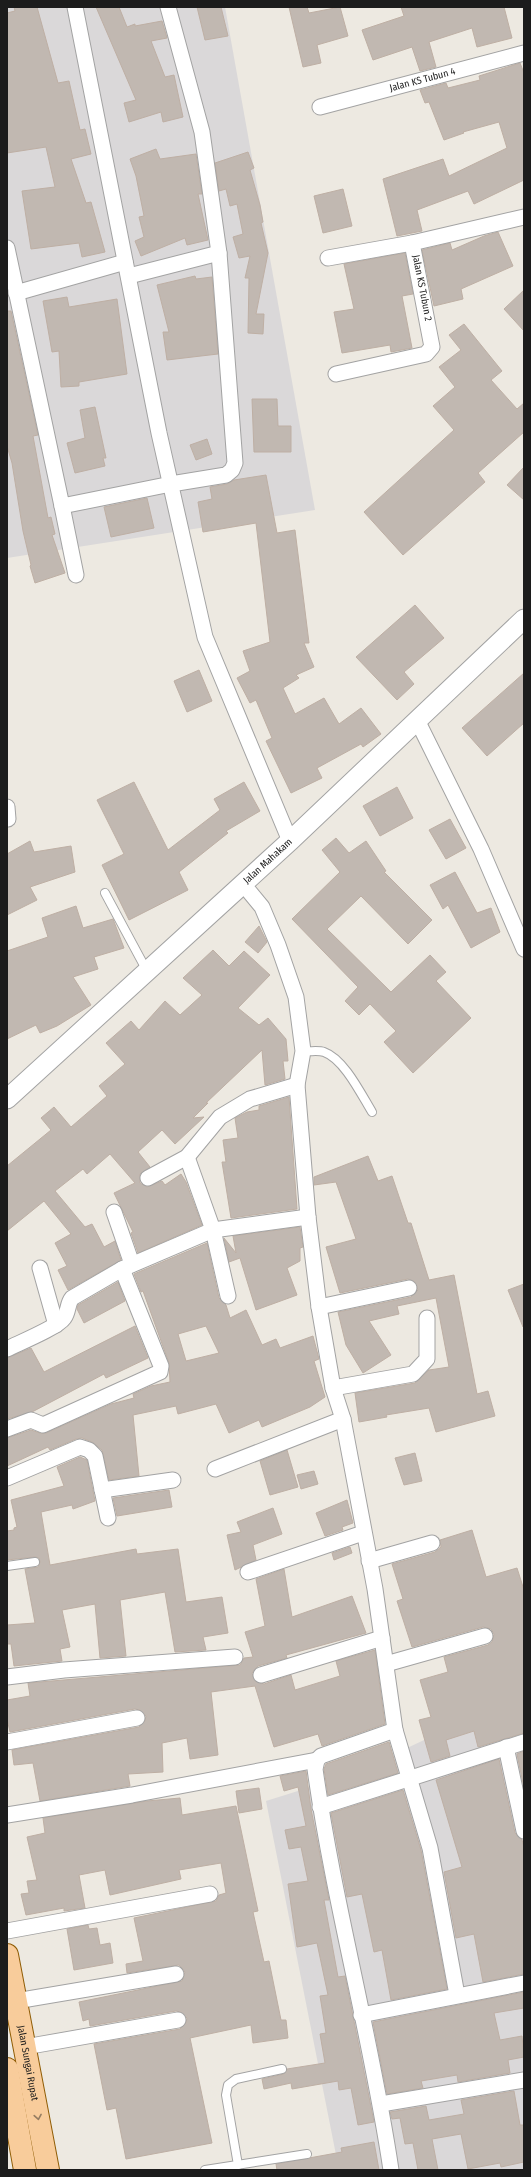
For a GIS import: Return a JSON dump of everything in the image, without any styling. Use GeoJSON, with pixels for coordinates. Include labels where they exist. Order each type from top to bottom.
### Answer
{"type":"FeatureCollection","features":[{"type":"Feature","properties":{"kind":"main road","name":"Jalan Sungai Rupat"},"geometry":{"type":"LineString","coordinates":[[7,1955],[48,2170]]}},
{"type":"Feature","properties":{"kind":"main road"},"geometry":{"type":"LineString","coordinates":[[7,2069],[25,2170]]}},
{"type":"Feature","properties":{"kind":"street"},"geometry":{"type":"LineString","coordinates":[[75,7],[125,262],[171,484],[205,637],[290,842]]}},
{"type":"Feature","properties":{"kind":"street"},"geometry":{"type":"LineString","coordinates":[[62,506],[171,484],[226,475],[232,470],[235,464],[219,254],[202,132],[168,7]]}},
{"type":"Feature","properties":{"kind":"street","name":"Jalan KS Tubun 4"},"geometry":{"type":"LineString","coordinates":[[320,107],[524,53]]}},
{"type":"Feature","properties":{"kind":"street","name":"Jalan KS Tubun 2"},"geometry":{"type":"LineString","coordinates":[[336,374],[426,354],[432,348],[412,244],[524,217]]}},
{"type":"Feature","properties":{"kind":"street"},"geometry":{"type":"LineString","coordinates":[[328,258],[412,244]]}},
{"type":"Feature","properties":{"kind":"street"},"geometry":{"type":"LineString","coordinates":[[7,248],[35,372],[76,576]]}},
{"type":"Feature","properties":{"kind":"street"},"geometry":{"type":"LineString","coordinates":[[129,276],[219,254]]}},
{"type":"Feature","properties":{"kind":"street"},"geometry":{"type":"LineString","coordinates":[[16,293],[125,262]]}},
{"type":"Feature","properties":{"kind":"street","name":"Jalan Mahakam"},"geometry":{"type":"LineString","coordinates":[[7,1100],[290,842],[524,619]]}},
{"type":"Feature","properties":{"kind":"street"},"geometry":{"type":"LineString","coordinates":[[417,720],[481,850],[524,950]]}},
{"type":"Feature","properties":{"kind":"street"},"geometry":{"type":"LineString","coordinates":[[243,884],[262,907],[278,945],[296,997],[303,1051],[297,1085],[308,1217],[319,1307],[333,1388],[343,1419],[369,1561],[395,1730],[430,1848],[457,1995]]}},
{"type":"Feature","properties":{"kind":"street"},"geometry":{"type":"LineString","coordinates":[[148,1178],[187,1157],[220,1117],[257,1096],[297,1085]]}},
{"type":"Feature","properties":{"kind":"street"},"geometry":{"type":"LineString","coordinates":[[187,1157],[213,1230],[228,1296]]}},
{"type":"Feature","properties":{"kind":"street"},"geometry":{"type":"LineString","coordinates":[[7,1429],[31,1420],[43,1426],[160,1372],[161,1366],[127,1266],[114,1212]]}},
{"type":"Feature","properties":{"kind":"street"},"geometry":{"type":"LineString","coordinates":[[7,1349],[56,1325],[64,1318],[68,1302],[72,1298],[127,1266],[213,1230],[308,1217]]}},
{"type":"Feature","properties":{"kind":"street"},"geometry":{"type":"LineString","coordinates":[[40,1268],[56,1325]]}},
{"type":"Feature","properties":{"kind":"street"},"geometry":{"type":"LineString","coordinates":[[319,1307],[409,1288]]}},
{"type":"Feature","properties":{"kind":"street"},"geometry":{"type":"LineString","coordinates":[[333,1388],[413,1374],[427,1359],[427,1318]]}},
{"type":"Feature","properties":{"kind":"street"},"geometry":{"type":"LineString","coordinates":[[215,1469],[343,1419]]}},
{"type":"Feature","properties":{"kind":"street"},"geometry":{"type":"LineString","coordinates":[[7,1478],[80,1447],[89,1450],[95,1456],[108,1518]]}},
{"type":"Feature","properties":{"kind":"street"},"geometry":{"type":"LineString","coordinates":[[102,1490],[173,1480]]}},
{"type":"Feature","properties":{"kind":"street"},"geometry":{"type":"LineString","coordinates":[[248,1572],[363,1533]]}},
{"type":"Feature","properties":{"kind":"street"},"geometry":{"type":"LineString","coordinates":[[369,1561],[432,1544]]}},
{"type":"Feature","properties":{"kind":"street"},"geometry":{"type":"LineString","coordinates":[[386,1664],[485,1636]]}},
{"type":"Feature","properties":{"kind":"street"},"geometry":{"type":"LineString","coordinates":[[261,1675],[382,1638]]}},
{"type":"Feature","properties":{"kind":"street"},"geometry":{"type":"LineString","coordinates":[[7,1676],[64,1670],[235,1657]]}},
{"type":"Feature","properties":{"kind":"street"},"geometry":{"type":"LineString","coordinates":[[7,1742],[137,1718]]}},
{"type":"Feature","properties":{"kind":"street"},"geometry":{"type":"LineString","coordinates":[[7,1815],[132,1795],[317,1760],[321,1756],[395,1730]]}},
{"type":"Feature","properties":{"kind":"street"},"geometry":{"type":"LineString","coordinates":[[320,1807],[524,1742]]}},
{"type":"Feature","properties":{"kind":"street"},"geometry":{"type":"LineString","coordinates":[[506,1747],[524,1831]]}},
{"type":"Feature","properties":{"kind":"street"},"geometry":{"type":"LineString","coordinates":[[317,1760],[315,1769],[320,1807],[361,2015],[381,2104],[391,2170]]}},
{"type":"Feature","properties":{"kind":"street"},"geometry":{"type":"LineString","coordinates":[[7,1931],[210,1894]]}},
{"type":"Feature","properties":{"kind":"street"},"geometry":{"type":"LineString","coordinates":[[16,2001],[176,1974]]}},
{"type":"Feature","properties":{"kind":"street"},"geometry":{"type":"LineString","coordinates":[[361,2015],[524,1983]]}},
{"type":"Feature","properties":{"kind":"street"},"geometry":{"type":"LineString","coordinates":[[25,2047],[178,2020]]}},
{"type":"Feature","properties":{"kind":"street"},"geometry":{"type":"LineString","coordinates":[[381,2104],[524,2080]]}},
{"type":"Feature","properties":{"kind":"lane"},"geometry":{"type":"LineString","coordinates":[[106,893],[147,972]]}},
{"type":"Feature","properties":{"kind":"lane"},"geometry":{"type":"LineString","coordinates":[[303,1051],[324,1052],[334,1058],[348,1073],[372,1112]]}},
{"type":"Feature","properties":{"kind":"lane"},"geometry":{"type":"LineString","coordinates":[[7,1566],[35,1562]]}},
{"type":"Feature","properties":{"kind":"lane"},"geometry":{"type":"LineString","coordinates":[[238,2165],[226,2095],[228,2085],[236,2079],[282,2069]]}},
{"type":"Feature","properties":{"kind":"lane"},"geometry":{"type":"LineString","coordinates":[[204,2170],[307,2154]]}},
{"type":"Feature","properties":{"kind":"shaded area"},"geometry":{"type":"Polygon","coordinates":[[[7,7],[225,7],[315,510],[7,558],[7,7]]]}},
{"type":"Feature","properties":{"kind":"shaded area"},"geometry":{"type":"Polygon","coordinates":[[[524,1693],[524,2170],[339,2170],[266,1801],[352,1774],[524,1693]]]}},
{"type":"Feature","properties":{"kind":"building"},"geometry":{"type":"Polygon","coordinates":[[[14,7],[37,7],[58,83],[69,81],[80,130],[85,129],[91,154],[71,159],[86,203],[91,202],[105,252],[82,257],[79,243],[31,249],[22,191],[55,187],[46,147],[7,153],[7,13],[15,11],[14,7]]]}},
{"type":"Feature","properties":{"kind":"building"},"geometry":{"type":"Polygon","coordinates":[[[96,7],[119,7],[127,27],[135,24],[135,26],[162,21],[167,38],[151,41],[165,77],[174,75],[183,117],[163,122],[161,112],[129,122],[124,103],[136,100],[96,7]]]}},
{"type":"Feature","properties":{"kind":"building"},"geometry":{"type":"Polygon","coordinates":[[[197,7],[221,7],[228,36],[205,40],[197,7]]]}},
{"type":"Feature","properties":{"kind":"building"},"geometry":{"type":"Polygon","coordinates":[[[289,7],[307,7],[309,13],[340,7],[348,36],[317,45],[321,63],[303,67],[289,7]]]}},
{"type":"Feature","properties":{"kind":"building"},"geometry":{"type":"Polygon","coordinates":[[[401,7],[504,7],[512,38],[477,47],[472,28],[429,42],[436,67],[420,71],[412,47],[373,60],[362,30],[404,16],[401,7]]]}},
{"type":"Feature","properties":{"kind":"building"},"geometry":{"type":"Polygon","coordinates":[[[520,63],[524,73],[524,180],[474,204],[468,191],[417,210],[422,231],[397,236],[383,179],[443,159],[449,176],[507,148],[499,122],[463,132],[464,133],[444,140],[429,102],[425,103],[420,90],[446,83],[448,88],[480,80],[479,76],[520,63]]]}},
{"type":"Feature","properties":{"kind":"building"},"geometry":{"type":"Polygon","coordinates":[[[156,149],[160,159],[196,154],[202,194],[198,194],[208,240],[187,245],[185,238],[141,256],[135,241],[144,237],[139,217],[144,216],[136,176],[130,159],[156,149]]]}},
{"type":"Feature","properties":{"kind":"building"},"geometry":{"type":"Polygon","coordinates":[[[248,152],[254,168],[250,170],[260,205],[263,222],[261,223],[268,253],[256,314],[264,314],[263,334],[248,333],[249,278],[245,278],[250,256],[239,258],[233,237],[243,234],[237,204],[230,206],[226,189],[219,191],[215,163],[248,152]]]}},
{"type":"Feature","properties":{"kind":"building"},"geometry":{"type":"Polygon","coordinates":[[[343,189],[352,226],[323,233],[314,196],[343,189]]]}},
{"type":"Feature","properties":{"kind":"building"},"geometry":{"type":"Polygon","coordinates":[[[498,232],[513,266],[461,289],[463,299],[434,306],[422,250],[450,243],[452,250],[484,236],[498,232]]]}},
{"type":"Feature","properties":{"kind":"building"},"geometry":{"type":"Polygon","coordinates":[[[405,253],[413,294],[402,296],[412,348],[391,352],[390,345],[342,353],[334,312],[354,309],[344,264],[405,253]]]}},
{"type":"Feature","properties":{"kind":"building"},"geometry":{"type":"Polygon","coordinates":[[[195,276],[196,279],[212,277],[218,354],[167,360],[163,332],[169,332],[157,285],[195,276]]]}},
{"type":"Feature","properties":{"kind":"building"},"geometry":{"type":"Polygon","coordinates":[[[524,290],[524,331],[504,309],[524,290]]]}},
{"type":"Feature","properties":{"kind":"building"},"geometry":{"type":"Polygon","coordinates":[[[67,297],[69,307],[117,299],[127,374],[79,382],[79,386],[61,387],[59,351],[52,352],[43,301],[67,297]]]}},
{"type":"Feature","properties":{"kind":"building"},"geometry":{"type":"Polygon","coordinates":[[[7,311],[11,311],[38,435],[33,436],[48,518],[51,517],[55,534],[52,535],[65,573],[35,583],[23,531],[12,463],[7,446],[7,311]]]}},
{"type":"Feature","properties":{"kind":"building"},"geometry":{"type":"Polygon","coordinates":[[[464,324],[502,371],[491,380],[517,409],[524,403],[524,432],[478,473],[485,482],[403,555],[364,512],[454,430],[433,406],[455,387],[439,367],[461,350],[449,335],[464,324]]]}},
{"type":"Feature","properties":{"kind":"building"},"geometry":{"type":"Polygon","coordinates":[[[252,399],[277,399],[278,426],[291,426],[291,452],[254,452],[252,399]]]}},
{"type":"Feature","properties":{"kind":"building"},"geometry":{"type":"Polygon","coordinates":[[[95,407],[106,458],[103,458],[105,466],[75,473],[67,443],[85,438],[80,410],[95,407]]]}},
{"type":"Feature","properties":{"kind":"building"},"geometry":{"type":"Polygon","coordinates":[[[207,439],[212,454],[196,460],[190,445],[207,439]]]}},
{"type":"Feature","properties":{"kind":"building"},"geometry":{"type":"Polygon","coordinates":[[[524,467],[524,500],[507,485],[524,467]]]}},
{"type":"Feature","properties":{"kind":"building"},"geometry":{"type":"Polygon","coordinates":[[[266,475],[277,533],[295,530],[309,643],[304,643],[314,667],[296,675],[299,678],[283,688],[295,714],[324,698],[339,724],[361,708],[381,734],[363,747],[361,744],[317,768],[322,778],[291,793],[266,741],[272,738],[256,700],[250,703],[237,678],[250,671],[243,651],[270,642],[256,523],[203,532],[198,502],[212,499],[210,487],[227,484],[234,480],[266,475]]]}},
{"type":"Feature","properties":{"kind":"building"},"geometry":{"type":"Polygon","coordinates":[[[147,498],[154,528],[111,537],[104,507],[147,498]]]}},
{"type":"Feature","properties":{"kind":"building"},"geometry":{"type":"Polygon","coordinates":[[[415,605],[444,638],[404,672],[414,684],[397,700],[356,657],[415,605]]]}},
{"type":"Feature","properties":{"kind":"building"},"geometry":{"type":"Polygon","coordinates":[[[199,670],[212,701],[187,712],[174,681],[199,670]]]}},
{"type":"Feature","properties":{"kind":"building"},"geometry":{"type":"Polygon","coordinates":[[[524,673],[524,723],[487,756],[462,728],[524,673]]]}},
{"type":"Feature","properties":{"kind":"building"},"geometry":{"type":"Polygon","coordinates":[[[134,782],[168,850],[220,810],[214,799],[244,782],[260,811],[226,831],[228,833],[179,872],[188,890],[129,920],[102,865],[124,854],[97,800],[134,782]]]}},
{"type":"Feature","properties":{"kind":"building"},"geometry":{"type":"Polygon","coordinates":[[[397,787],[413,818],[380,836],[363,806],[397,787]]]}},
{"type":"Feature","properties":{"kind":"building"},"geometry":{"type":"Polygon","coordinates":[[[450,819],[466,848],[446,859],[429,830],[450,819]]]}},
{"type":"Feature","properties":{"kind":"building"},"geometry":{"type":"Polygon","coordinates":[[[336,838],[349,853],[366,841],[386,871],[384,872],[432,920],[408,944],[361,896],[327,929],[391,992],[430,955],[446,972],[436,981],[471,1018],[413,1073],[384,1042],[396,1031],[370,1004],[359,1015],[345,1001],[358,987],[292,919],[340,872],[322,850],[336,838]]]}},
{"type":"Feature","properties":{"kind":"building"},"geometry":{"type":"Polygon","coordinates":[[[30,841],[34,852],[71,846],[75,872],[30,887],[37,900],[7,915],[7,854],[30,841]]]}},
{"type":"Feature","properties":{"kind":"building"},"geometry":{"type":"Polygon","coordinates":[[[455,872],[477,913],[491,908],[500,932],[471,948],[448,905],[443,909],[430,885],[455,872]]]}},
{"type":"Feature","properties":{"kind":"building"},"geometry":{"type":"Polygon","coordinates":[[[76,906],[83,928],[113,919],[124,948],[94,957],[98,969],[73,977],[91,1005],[57,1026],[40,1033],[36,1025],[7,1039],[7,951],[48,937],[42,918],[76,906]]]}},
{"type":"Feature","properties":{"kind":"building"},"geometry":{"type":"Polygon","coordinates":[[[259,926],[267,942],[258,953],[245,942],[259,926]]]}},
{"type":"Feature","properties":{"kind":"building"},"geometry":{"type":"Polygon","coordinates":[[[213,950],[229,966],[244,951],[270,975],[238,1008],[259,1025],[268,1018],[286,1039],[288,1061],[283,1061],[285,1079],[265,1085],[262,1050],[206,1103],[208,1103],[193,1118],[204,1117],[175,1144],[162,1130],[138,1152],[150,1167],[140,1174],[140,1183],[147,1187],[162,1181],[165,1185],[181,1174],[186,1182],[202,1225],[138,1253],[131,1233],[133,1232],[114,1193],[135,1183],[110,1154],[87,1174],[83,1169],[55,1191],[85,1227],[92,1224],[104,1247],[115,1241],[121,1260],[68,1290],[58,1270],[67,1266],[55,1243],[71,1234],[44,1201],[7,1231],[7,1166],[51,1130],[41,1118],[54,1107],[71,1127],[107,1096],[99,1086],[125,1064],[106,1043],[131,1021],[139,1030],[165,1001],[180,1015],[202,995],[183,978],[213,950]]]}},
{"type":"Feature","properties":{"kind":"building"},"geometry":{"type":"Polygon","coordinates":[[[289,1097],[297,1209],[231,1218],[222,1162],[226,1162],[223,1140],[238,1138],[235,1118],[247,1112],[259,1110],[259,1106],[289,1097]]]}},
{"type":"Feature","properties":{"kind":"building"},"geometry":{"type":"Polygon","coordinates":[[[368,1156],[378,1181],[392,1176],[408,1223],[411,1223],[429,1280],[454,1275],[477,1394],[488,1391],[495,1416],[436,1432],[429,1408],[386,1415],[387,1417],[359,1422],[355,1393],[415,1383],[429,1370],[449,1367],[436,1298],[397,1306],[399,1314],[369,1321],[391,1355],[363,1373],[346,1345],[338,1312],[411,1297],[418,1290],[415,1282],[408,1279],[340,1293],[326,1247],[356,1239],[336,1182],[314,1185],[314,1177],[368,1156]]]}},
{"type":"Feature","properties":{"kind":"building"},"geometry":{"type":"Polygon","coordinates":[[[300,1227],[303,1247],[300,1248],[300,1261],[287,1268],[297,1295],[256,1310],[240,1258],[229,1262],[224,1238],[236,1253],[233,1236],[300,1227]]]}},
{"type":"Feature","properties":{"kind":"building"},"geometry":{"type":"Polygon","coordinates":[[[207,1243],[219,1298],[226,1305],[230,1318],[246,1310],[262,1345],[276,1339],[280,1348],[313,1336],[319,1359],[314,1361],[325,1397],[310,1407],[262,1427],[259,1420],[229,1433],[216,1404],[178,1414],[176,1406],[133,1415],[139,1476],[109,1480],[102,1450],[92,1442],[82,1438],[50,1450],[48,1447],[7,1466],[7,1438],[31,1430],[46,1433],[111,1404],[134,1398],[133,1394],[151,1386],[170,1382],[169,1363],[143,1291],[141,1292],[134,1274],[207,1243]],[[206,1326],[178,1334],[186,1361],[219,1353],[206,1326]]]}},
{"type":"Feature","properties":{"kind":"building"},"geometry":{"type":"Polygon","coordinates":[[[118,1282],[125,1301],[84,1323],[77,1309],[78,1305],[118,1282]]]}},
{"type":"Feature","properties":{"kind":"building"},"geometry":{"type":"Polygon","coordinates":[[[524,1284],[524,1327],[523,1327],[508,1290],[524,1284]]]}},
{"type":"Feature","properties":{"kind":"building"},"geometry":{"type":"Polygon","coordinates":[[[135,1326],[148,1358],[106,1378],[104,1374],[32,1412],[7,1419],[7,1358],[31,1348],[44,1372],[135,1326]]]}},
{"type":"Feature","properties":{"kind":"building"},"geometry":{"type":"Polygon","coordinates":[[[287,1450],[298,1487],[270,1495],[260,1461],[287,1450]]]}},
{"type":"Feature","properties":{"kind":"building"},"geometry":{"type":"Polygon","coordinates":[[[415,1453],[422,1481],[404,1485],[395,1458],[415,1453]]]}},
{"type":"Feature","properties":{"kind":"building"},"geometry":{"type":"Polygon","coordinates":[[[80,1457],[87,1460],[95,1501],[73,1509],[72,1505],[41,1512],[50,1565],[136,1549],[137,1554],[178,1549],[186,1602],[222,1597],[228,1633],[203,1637],[206,1650],[175,1652],[165,1592],[120,1600],[126,1656],[100,1658],[95,1604],[62,1610],[70,1647],[60,1649],[62,1661],[14,1666],[11,1644],[7,1644],[7,1625],[35,1623],[25,1569],[38,1567],[40,1562],[39,1558],[35,1557],[7,1560],[7,1531],[14,1530],[14,1528],[17,1527],[11,1500],[64,1486],[57,1467],[80,1457]]]}},
{"type":"Feature","properties":{"kind":"building"},"geometry":{"type":"Polygon","coordinates":[[[314,1471],[318,1484],[301,1489],[297,1475],[314,1471]]]}},
{"type":"Feature","properties":{"kind":"building"},"geometry":{"type":"Polygon","coordinates":[[[169,1490],[172,1507],[117,1516],[113,1498],[169,1490]]]}},
{"type":"Feature","properties":{"kind":"building"},"geometry":{"type":"Polygon","coordinates":[[[347,1500],[353,1523],[342,1527],[343,1530],[325,1536],[316,1513],[347,1500]]]}},
{"type":"Feature","properties":{"kind":"building"},"geometry":{"type":"Polygon","coordinates":[[[273,1508],[282,1534],[253,1545],[256,1560],[235,1570],[227,1535],[241,1532],[237,1522],[273,1508]]]}},
{"type":"Feature","properties":{"kind":"building"},"geometry":{"type":"Polygon","coordinates":[[[472,1530],[486,1577],[517,1568],[524,1590],[524,1733],[478,1747],[474,1731],[446,1740],[450,1756],[431,1762],[419,1720],[431,1717],[420,1680],[448,1672],[444,1657],[488,1645],[492,1642],[494,1634],[491,1629],[483,1627],[412,1647],[397,1601],[403,1599],[392,1564],[435,1552],[441,1547],[440,1540],[472,1530]]]}},
{"type":"Feature","properties":{"kind":"building"},"geometry":{"type":"Polygon","coordinates":[[[350,1547],[352,1553],[334,1560],[332,1553],[350,1547]]]}},
{"type":"Feature","properties":{"kind":"building"},"geometry":{"type":"Polygon","coordinates":[[[284,1569],[292,1617],[352,1596],[366,1633],[286,1655],[287,1658],[258,1666],[252,1673],[255,1681],[264,1684],[291,1675],[295,1690],[340,1676],[336,1661],[375,1650],[385,1724],[322,1746],[318,1734],[274,1747],[255,1686],[211,1692],[218,1755],[190,1759],[187,1738],[162,1743],[163,1772],[128,1774],[130,1786],[40,1801],[33,1763],[14,1765],[12,1750],[139,1727],[145,1721],[146,1716],[140,1710],[135,1709],[10,1732],[7,1719],[7,1700],[30,1696],[28,1683],[240,1665],[244,1658],[253,1657],[245,1632],[265,1626],[256,1579],[284,1569]]]}},
{"type":"Feature","properties":{"kind":"building"},"geometry":{"type":"Polygon","coordinates":[[[389,1742],[398,1773],[328,1795],[324,1769],[326,1764],[389,1742]]]}},
{"type":"Feature","properties":{"kind":"building"},"geometry":{"type":"Polygon","coordinates":[[[524,1751],[524,1788],[517,1754],[524,1751]]]}},
{"type":"Feature","properties":{"kind":"building"},"geometry":{"type":"Polygon","coordinates":[[[499,1759],[515,1833],[522,1840],[524,1847],[524,1974],[483,1982],[474,1934],[456,1938],[444,1872],[462,1867],[436,1780],[499,1759]]]}},
{"type":"Feature","properties":{"kind":"building"},"geometry":{"type":"Polygon","coordinates":[[[306,1771],[311,1809],[329,1900],[324,1900],[338,1977],[345,1976],[374,2122],[358,2125],[351,2088],[339,2090],[338,2081],[292,2089],[291,2083],[264,2089],[262,2079],[284,2074],[287,2069],[325,2063],[320,2034],[326,2033],[320,1996],[328,1995],[317,1943],[297,1947],[288,1884],[308,1881],[301,1847],[289,1849],[285,1830],[306,1826],[298,1787],[284,1791],[280,1776],[306,1771]]]}},
{"type":"Feature","properties":{"kind":"building"},"geometry":{"type":"Polygon","coordinates":[[[259,1788],[262,1809],[239,1813],[236,1791],[259,1788]]]}},
{"type":"Feature","properties":{"kind":"building"},"geometry":{"type":"Polygon","coordinates":[[[403,1790],[421,1850],[447,1989],[391,2000],[382,1950],[374,1952],[362,1894],[347,1897],[331,1813],[403,1790]]]}},
{"type":"Feature","properties":{"kind":"building"},"geometry":{"type":"Polygon","coordinates":[[[180,1798],[182,1815],[236,1806],[258,1911],[253,1912],[264,1962],[269,1961],[281,2020],[286,2020],[288,2038],[253,2043],[251,2025],[190,2038],[212,2143],[126,2159],[116,2108],[107,2110],[94,2044],[180,2029],[186,2023],[187,2018],[181,2012],[176,2011],[90,2026],[89,2019],[83,2021],[79,2002],[182,1981],[185,1972],[179,1965],[127,1973],[126,1964],[143,1961],[134,1918],[216,1901],[219,1895],[226,1893],[221,1863],[179,1870],[181,1879],[110,1895],[105,1870],[79,1875],[85,1908],[64,1911],[64,1908],[26,1915],[21,1894],[29,1893],[27,1881],[37,1880],[27,1837],[45,1833],[43,1818],[147,1801],[180,1798]]]}},
{"type":"Feature","properties":{"kind":"building"},"geometry":{"type":"Polygon","coordinates":[[[88,1925],[89,1929],[97,1928],[100,1945],[110,1943],[113,1963],[74,1970],[67,1929],[88,1925]]]}},
{"type":"Feature","properties":{"kind":"building"},"geometry":{"type":"Polygon","coordinates":[[[524,1992],[524,2008],[494,2013],[500,2040],[522,2036],[524,2057],[508,2060],[510,2073],[458,2082],[457,2075],[421,2081],[423,2088],[387,2094],[373,2022],[524,1992]]]}},
{"type":"Feature","properties":{"kind":"building"},"geometry":{"type":"Polygon","coordinates":[[[514,2091],[520,2125],[524,2125],[524,2162],[501,2167],[500,2163],[468,2169],[461,2134],[432,2139],[438,2170],[418,2170],[413,2143],[405,2144],[400,2118],[392,2119],[390,2112],[426,2106],[429,2120],[464,2114],[461,2100],[514,2091]]]}},
{"type":"Feature","properties":{"kind":"building"},"geometry":{"type":"Polygon","coordinates":[[[374,2142],[379,2170],[277,2170],[276,2164],[342,2152],[341,2148],[374,2142]]]}}]}
